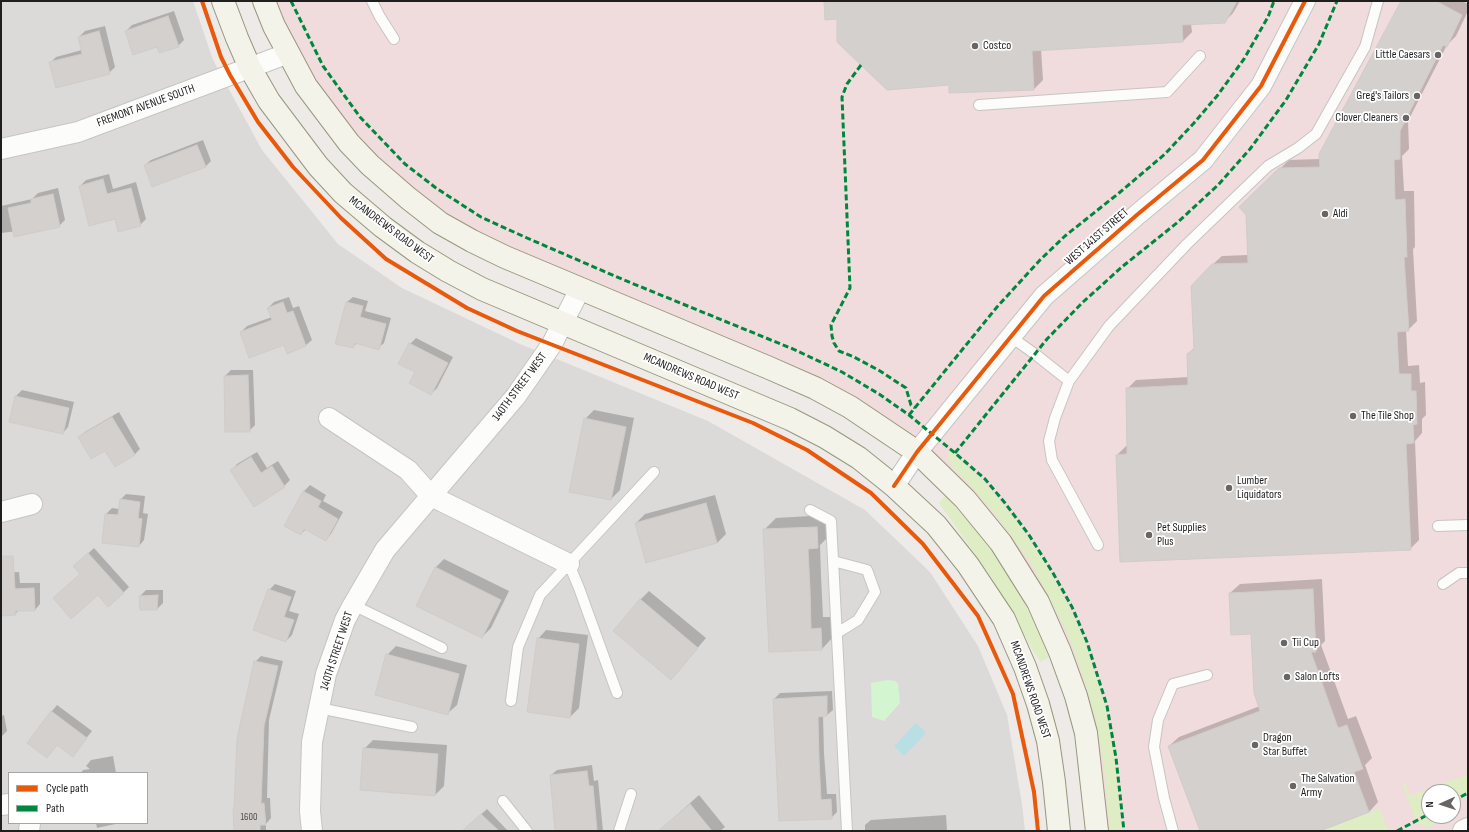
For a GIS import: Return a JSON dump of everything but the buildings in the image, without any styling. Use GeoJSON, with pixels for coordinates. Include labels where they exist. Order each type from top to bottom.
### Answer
{"type":"FeatureCollection","features":[{"type":"Feature","properties":{"kind":"main road","name":"MCANDREWS ROAD WEST"},"geometry":{"type":"LineString","coordinates":[[223,1],[250,68],[269,100],[318,166],[343,193],[383,227],[417,252],[482,289],[790,419],[825,437],[859,458],[894,486],[936,525],[968,565],[1004,619],[1025,667],[1038,704],[1048,741],[1059,831]]}},
{"type":"Feature","properties":{"kind":"main road"},"geometry":{"type":"LineString","coordinates":[[264,1],[274,26],[306,86],[349,144],[370,165],[408,198],[440,222],[472,241],[505,257],[815,388],[850,407],[917,452],[965,499],[1001,543],[1038,602],[1060,652],[1076,696],[1086,733],[1097,831]]}},
{"type":"Feature","properties":{"kind":"street","name":"WEST 141ST STREET"},"geometry":{"type":"LineString","coordinates":[[894,486],[917,452],[1044,296],[1138,214],[1204,160],[1261,86],[1305,1]]}},
{"type":"Feature","properties":{"kind":"street","name":"FREMONT AVENUE SOUTH"},"geometry":{"type":"LineString","coordinates":[[1,149],[78,132],[289,53]]}},
{"type":"Feature","properties":{"kind":"street","name":"140TH STREET WEST"},"geometry":{"type":"LineString","coordinates":[[312,831],[310,810],[312,742],[326,674],[345,620],[385,550],[516,396],[552,344],[580,289]]}},
{"type":"Feature","properties":{"kind":"street"},"geometry":{"type":"LineString","coordinates":[[329,418],[408,470],[431,496],[569,564]]}},
{"type":"Feature","properties":{"kind":"street"},"geometry":{"type":"LineString","coordinates":[[1,512],[32,504]]}},
{"type":"Feature","properties":{"kind":"street"},"geometry":{"type":"LineString","coordinates":[[1464,831],[1468,829]]}},
{"type":"Feature","properties":{"kind":"lane"},"geometry":{"type":"LineString","coordinates":[[372,1],[394,39]]}},
{"type":"Feature","properties":{"kind":"lane"},"geometry":{"type":"LineString","coordinates":[[1098,546],[1052,460],[1049,441],[1055,418],[1069,381],[1110,326],[1187,244],[1268,166],[1298,148],[1316,134],[1365,47],[1378,1]]}},
{"type":"Feature","properties":{"kind":"lane"},"geometry":{"type":"LineString","coordinates":[[978,105],[1167,92],[1200,56]]}},
{"type":"Feature","properties":{"kind":"lane"},"geometry":{"type":"LineString","coordinates":[[1011,337],[1069,381]]}},
{"type":"Feature","properties":{"kind":"lane"},"geometry":{"type":"LineString","coordinates":[[511,701],[518,647],[540,595],[654,472]]}},
{"type":"Feature","properties":{"kind":"lane"},"geometry":{"type":"LineString","coordinates":[[810,510],[831,521],[847,831]]}},
{"type":"Feature","properties":{"kind":"lane"},"geometry":{"type":"LineString","coordinates":[[1438,526],[1468,525]]}},
{"type":"Feature","properties":{"kind":"lane"},"geometry":{"type":"LineString","coordinates":[[833,561],[867,570],[875,592],[858,620],[837,633]]}},
{"type":"Feature","properties":{"kind":"lane"},"geometry":{"type":"LineString","coordinates":[[569,564],[617,693]]}},
{"type":"Feature","properties":{"kind":"lane"},"geometry":{"type":"LineString","coordinates":[[1443,584],[1459,573],[1468,573]]}},
{"type":"Feature","properties":{"kind":"lane"},"geometry":{"type":"LineString","coordinates":[[353,605],[442,648]]}},
{"type":"Feature","properties":{"kind":"lane"},"geometry":{"type":"LineString","coordinates":[[1173,831],[1164,798],[1154,747],[1158,720],[1173,684],[1207,675]]}},
{"type":"Feature","properties":{"kind":"lane"},"geometry":{"type":"LineString","coordinates":[[319,708],[412,727]]}},
{"type":"Feature","properties":{"kind":"lane"},"geometry":{"type":"LineString","coordinates":[[619,831],[631,794]]}},
{"type":"Feature","properties":{"kind":"lane"},"geometry":{"type":"LineString","coordinates":[[503,801],[527,831]]}},
{"type":"Feature","properties":{"kind":"shaded area"},"geometry":{"type":"Polygon","coordinates":[[[1,1],[193,1],[213,60],[262,150],[338,244],[402,288],[520,344],[708,421],[865,510],[930,572],[978,646],[1007,715],[1025,831],[1,831],[1,1]]]}},
{"type":"Feature","properties":{"kind":"shaded area"},"geometry":{"type":"Polygon","coordinates":[[[264,1],[1468,1],[1468,831],[1097,831],[1086,733],[1001,543],[850,407],[505,257],[370,165],[264,1]]]}},
{"type":"Feature","properties":{"kind":"green space"},"geometry":{"type":"Polygon","coordinates":[[[947,452],[952,453],[984,482],[1015,519],[1046,564],[1072,612],[1085,642],[1105,706],[1115,758],[1122,831],[1110,831],[1103,758],[1095,717],[1081,670],[1067,632],[1032,565],[999,519],[970,485],[953,468],[947,452]]]}},
{"type":"Feature","properties":{"kind":"green space"},"geometry":{"type":"Polygon","coordinates":[[[945,496],[968,521],[995,555],[1016,588],[1035,624],[1049,657],[1041,662],[992,578],[939,503],[945,496]]]}},
{"type":"Feature","properties":{"kind":"green space"},"geometry":{"type":"Polygon","coordinates":[[[888,680],[895,681],[898,684],[900,703],[884,721],[872,717],[871,683],[888,680]]]}},
{"type":"Feature","properties":{"kind":"green space"},"geometry":{"type":"Polygon","coordinates":[[[1468,774],[1468,792],[1461,796],[1461,784],[1442,784],[1468,774]]]}},
{"type":"Feature","properties":{"kind":"green space"},"geometry":{"type":"Polygon","coordinates":[[[1402,783],[1405,783],[1410,796],[1421,792],[1421,816],[1415,819],[1402,783]]]}},
{"type":"Feature","properties":{"kind":"green space"},"geometry":{"type":"Polygon","coordinates":[[[1380,809],[1388,831],[1320,831],[1380,809]]]}},
{"type":"Feature","properties":{"kind":"green space"},"geometry":{"type":"Polygon","coordinates":[[[1421,821],[1421,824],[1436,824],[1430,827],[1422,826],[1417,823],[1421,821]]]}},
{"type":"Feature","properties":{"kind":"water"},"geometry":{"type":"Polygon","coordinates":[[[916,723],[926,733],[904,756],[894,746],[916,723]]]}},
{"type":"Feature","properties":{"kind":"marked path"},"geometry":{"type":"LineString","coordinates":[[291,1],[323,66],[360,117],[405,164],[436,188],[481,217],[527,238],[624,280],[793,349],[842,372],[879,394],[909,415],[985,479],[1029,535],[1053,573],[1072,607],[1087,642],[1107,706],[1116,758],[1124,831]]}},
{"type":"Feature","properties":{"kind":"marked path"},"geometry":{"type":"LineString","coordinates":[[909,415],[997,307],[1040,260],[1065,236],[1165,154],[1194,123],[1217,96],[1244,59],[1268,17],[1274,1]]}},
{"type":"Feature","properties":{"kind":"marked path"},"geometry":{"type":"LineString","coordinates":[[955,453],[1047,339],[1083,302],[1123,266],[1178,222],[1218,185],[1250,149],[1286,100],[1319,44],[1337,1]]}},
{"type":"Feature","properties":{"kind":"marked path"},"geometry":{"type":"LineString","coordinates":[[861,65],[847,84],[842,97],[850,288],[831,325],[832,336],[839,351],[880,371],[906,388],[911,405],[915,408]]}},
{"type":"Feature","properties":{"kind":"marked path"},"geometry":{"type":"LineString","coordinates":[[1461,797],[1468,793]]}},
{"type":"Feature","properties":{"kind":"marked path"},"geometry":{"type":"LineString","coordinates":[[1397,831],[1421,818]]}},
{"type":"Feature","properties":{"kind":"cycle path"},"geometry":{"type":"LineString","coordinates":[[202,1],[221,57],[258,122],[293,167],[341,218],[386,259],[467,308],[517,331],[753,423],[807,450],[871,493],[923,544],[978,616],[1013,694],[1034,792],[1038,831]]}},
{"type":"Feature","properties":{"kind":"cycle path"},"geometry":{"type":"LineString","coordinates":[[894,486],[917,452],[1044,296],[1138,214],[1203,160],[1261,86],[1305,1]]}},
{"type":"Feature","properties":{"kind":"place","name":"Costco"},"geometry":{"type":"Point","coordinates":[975,46]}},
{"type":"Feature","properties":{"kind":"place","name":"Little Caesars"},"geometry":{"type":"Point","coordinates":[1438,55]}},
{"type":"Feature","properties":{"kind":"place","name":"Greg's Tailors"},"geometry":{"type":"Point","coordinates":[1417,96]}},
{"type":"Feature","properties":{"kind":"place","name":"Clover Cleaners"},"geometry":{"type":"Point","coordinates":[1406,118]}},
{"type":"Feature","properties":{"kind":"place","name":"Aldi"},"geometry":{"type":"Point","coordinates":[1325,214]}},
{"type":"Feature","properties":{"kind":"place","name":"The Tile Shop"},"geometry":{"type":"Point","coordinates":[1353,416]}},
{"type":"Feature","properties":{"kind":"place","name":"Lumber Liquidators"},"geometry":{"type":"Point","coordinates":[1229,488]}},
{"type":"Feature","properties":{"kind":"place","name":"Pet Supplies Plus"},"geometry":{"type":"Point","coordinates":[1149,535]}},
{"type":"Feature","properties":{"kind":"place","name":"Tii Cup"},"geometry":{"type":"Point","coordinates":[1284,643]}},
{"type":"Feature","properties":{"kind":"place","name":"Salon Lofts"},"geometry":{"type":"Point","coordinates":[1287,677]}},
{"type":"Feature","properties":{"kind":"place","name":"Dragon Star Buffet"},"geometry":{"type":"Point","coordinates":[1255,745]}},
{"type":"Feature","properties":{"kind":"place","name":"The Salvation Army"},"geometry":{"type":"Point","coordinates":[1293,786]}}]}
